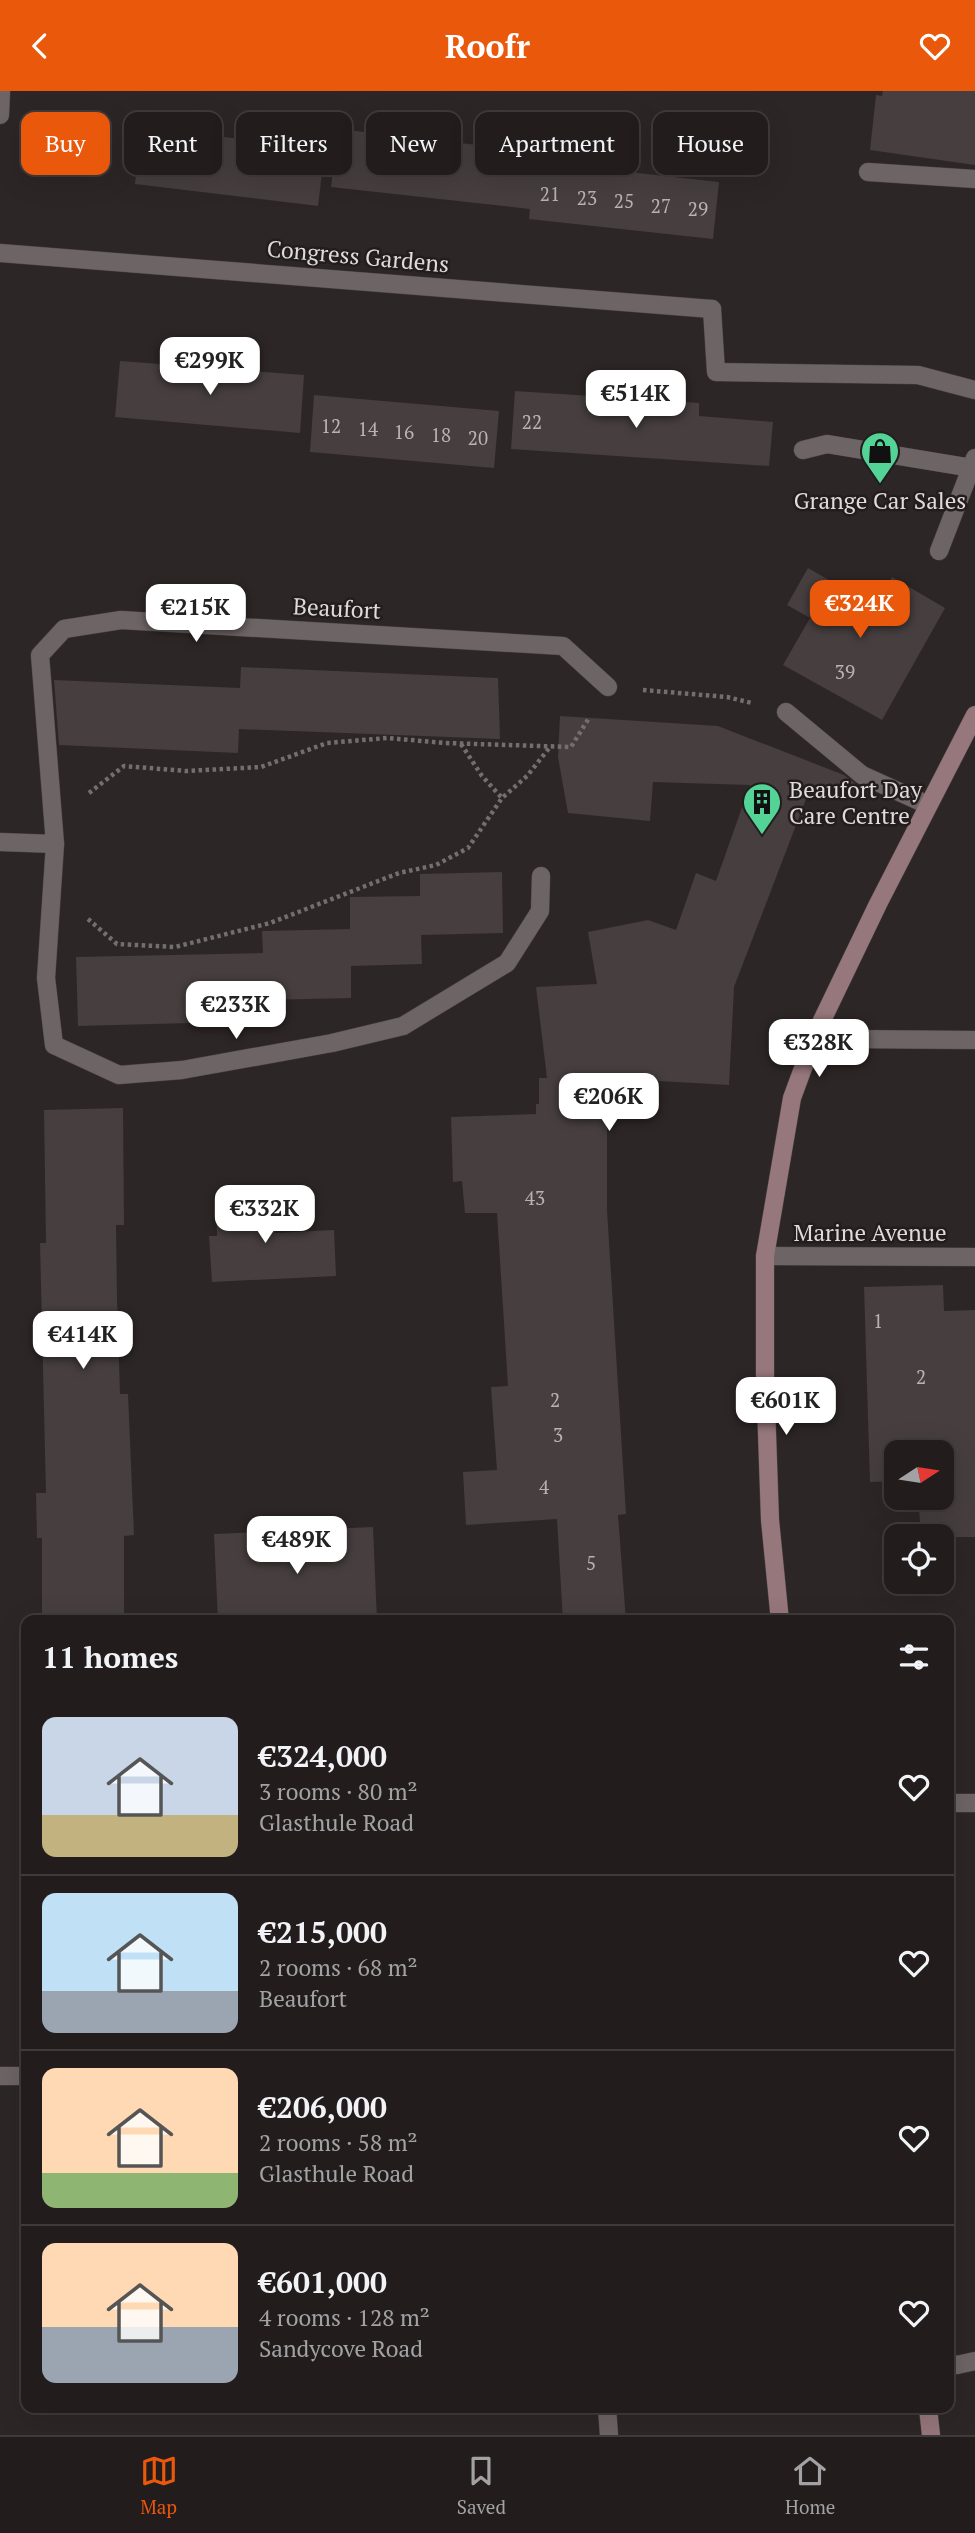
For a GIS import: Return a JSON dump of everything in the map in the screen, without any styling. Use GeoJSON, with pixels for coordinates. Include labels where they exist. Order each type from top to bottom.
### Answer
{"type":"FeatureCollection","features":[{"type":"Feature","properties":{"kind":"main road"},"geometry":{"type":"LineString","coordinates":[[779,1615],[770,1520],[765,1375],[765,1256],[792,1098],[816,1033],[975,715]]}},
{"type":"Feature","properties":{"kind":"main road"},"geometry":{"type":"LineString","coordinates":[[929,2413],[931,2435]]}},
{"type":"Feature","properties":{"kind":"street"},"geometry":{"type":"LineString","coordinates":[[0,115],[1,91]]}},
{"type":"Feature","properties":{"kind":"street"},"geometry":{"type":"LineString","coordinates":[[868,172],[975,179]]}},
{"type":"Feature","properties":{"kind":"street","name":"Congress Gardens"},"geometry":{"type":"LineString","coordinates":[[0,253],[712,309],[716,372],[918,375],[975,390]]}},
{"type":"Feature","properties":{"kind":"street"},"geometry":{"type":"LineString","coordinates":[[803,450],[827,444],[974,463],[939,551]]}},
{"type":"Feature","properties":{"kind":"street","name":"Beaufort"},"geometry":{"type":"LineString","coordinates":[[541,876],[540,911],[508,963],[403,1026],[332,1043],[194,1068],[119,1075],[54,1045],[46,978],[55,844],[40,655],[65,629],[121,620],[563,646],[608,687]]}},
{"type":"Feature","properties":{"kind":"street"},"geometry":{"type":"LineString","coordinates":[[786,712],[862,775],[928,805]]}},
{"type":"Feature","properties":{"kind":"street"},"geometry":{"type":"LineString","coordinates":[[0,842],[55,844]]}},
{"type":"Feature","properties":{"kind":"street"},"geometry":{"type":"LineString","coordinates":[[816,1033],[844,1039],[975,1040]]}},
{"type":"Feature","properties":{"kind":"street","name":"Marine Avenue"},"geometry":{"type":"LineString","coordinates":[[765,1256],[975,1257]]}},
{"type":"Feature","properties":{"kind":"street"},"geometry":{"type":"LineString","coordinates":[[954,1803],[975,1803]]}},
{"type":"Feature","properties":{"kind":"street"},"geometry":{"type":"LineString","coordinates":[[0,2076],[21,2076]]}},
{"type":"Feature","properties":{"kind":"street"},"geometry":{"type":"LineString","coordinates":[[954,2364],[975,2361]]}},
{"type":"Feature","properties":{"kind":"street"},"geometry":{"type":"LineString","coordinates":[[609,2413],[609,2435]]}},
{"type":"Feature","properties":{"kind":"path"},"geometry":{"type":"LineString","coordinates":[[52,814],[93,791],[124,766],[186,771],[261,767],[327,743],[387,739],[572,747],[608,687],[727,697],[786,712]]}},
{"type":"Feature","properties":{"kind":"path"},"geometry":{"type":"LineString","coordinates":[[461,744],[482,776],[502,798]]}},
{"type":"Feature","properties":{"kind":"path"},"geometry":{"type":"LineString","coordinates":[[54,890],[117,944],[175,947],[270,923],[399,873],[436,865],[468,848],[502,798],[527,776],[550,747]]}},
{"type":"Feature","properties":{"kind":"building"},"geometry":{"type":"Polygon","coordinates":[[[883,91],[975,91],[975,165],[870,150],[876,95],[882,96],[883,91]]]}},
{"type":"Feature","properties":{"kind":"building"},"geometry":{"type":"Polygon","coordinates":[[[352,131],[366,132],[366,175],[461,175],[461,143],[475,145],[475,175],[639,173],[719,182],[713,239],[529,219],[530,209],[331,187],[332,175],[352,175],[352,131]]]}},
{"type":"Feature","properties":{"kind":"building"},"geometry":{"type":"Polygon","coordinates":[[[222,137],[236,138],[236,175],[322,175],[318,206],[135,184],[136,175],[222,175],[222,137]]]}},
{"type":"Feature","properties":{"kind":"building"},"geometry":{"type":"Polygon","coordinates":[[[120,361],[304,375],[300,433],[115,417],[120,361]]]}},
{"type":"Feature","properties":{"kind":"building"},"geometry":{"type":"Polygon","coordinates":[[[515,391],[699,403],[699,416],[773,422],[769,466],[511,449],[515,391]]]}},
{"type":"Feature","properties":{"kind":"building"},"geometry":{"type":"Polygon","coordinates":[[[314,395],[499,411],[494,468],[310,452],[314,395]]]}},
{"type":"Feature","properties":{"kind":"building"},"geometry":{"type":"Polygon","coordinates":[[[808,568],[876,607],[892,577],[945,608],[882,720],[783,665],[810,618],[787,605],[808,568]]]}},
{"type":"Feature","properties":{"kind":"building"},"geometry":{"type":"Polygon","coordinates":[[[241,667],[498,678],[500,739],[239,729],[238,753],[59,745],[54,680],[240,688],[241,667]]]}},
{"type":"Feature","properties":{"kind":"building"},"geometry":{"type":"Polygon","coordinates":[[[560,716],[718,726],[844,775],[860,787],[811,786],[734,987],[729,1085],[607,1078],[607,1210],[626,1514],[618,1515],[626,1615],[563,1615],[557,1519],[466,1525],[463,1472],[497,1470],[491,1387],[508,1386],[497,1213],[465,1213],[462,1181],[453,1182],[451,1117],[536,1114],[536,1104],[539,1104],[539,1078],[547,1078],[536,987],[597,984],[588,932],[648,920],[676,930],[696,873],[716,881],[750,785],[653,782],[650,821],[568,813],[558,757],[560,716]]]}},
{"type":"Feature","properties":{"kind":"building"},"geometry":{"type":"Polygon","coordinates":[[[502,872],[503,933],[421,935],[422,964],[351,966],[351,998],[263,1000],[264,1021],[78,1026],[76,957],[263,953],[262,931],[350,929],[350,897],[420,896],[420,874],[502,872]]]}},
{"type":"Feature","properties":{"kind":"building"},"geometry":{"type":"Polygon","coordinates":[[[123,1108],[124,1225],[116,1225],[117,1298],[120,1394],[128,1394],[134,1535],[124,1536],[124,1615],[42,1615],[42,1538],[37,1538],[36,1493],[46,1493],[40,1243],[46,1243],[44,1110],[123,1108]]]}},
{"type":"Feature","properties":{"kind":"building"},"geometry":{"type":"Polygon","coordinates":[[[274,1195],[275,1233],[334,1230],[336,1276],[212,1282],[209,1236],[217,1236],[216,1197],[274,1195]]]}},
{"type":"Feature","properties":{"kind":"building"},"geometry":{"type":"Polygon","coordinates":[[[943,1285],[944,1311],[975,1310],[975,1537],[954,1537],[954,1524],[920,1524],[919,1510],[954,1510],[954,1440],[884,1440],[884,1481],[870,1482],[864,1287],[943,1285]]]}},
{"type":"Feature","properties":{"kind":"building"},"geometry":{"type":"Polygon","coordinates":[[[373,1527],[377,1615],[218,1615],[214,1534],[373,1527]]]}},
{"type":"Feature","properties":{"kind":"place","name":"Grange Car Sales"},"geometry":{"type":"Point","coordinates":[880,485]}},
{"type":"Feature","properties":{"kind":"place","name":"Beaufort Day Care Centre"},"geometry":{"type":"Point","coordinates":[762,836]}}]}
